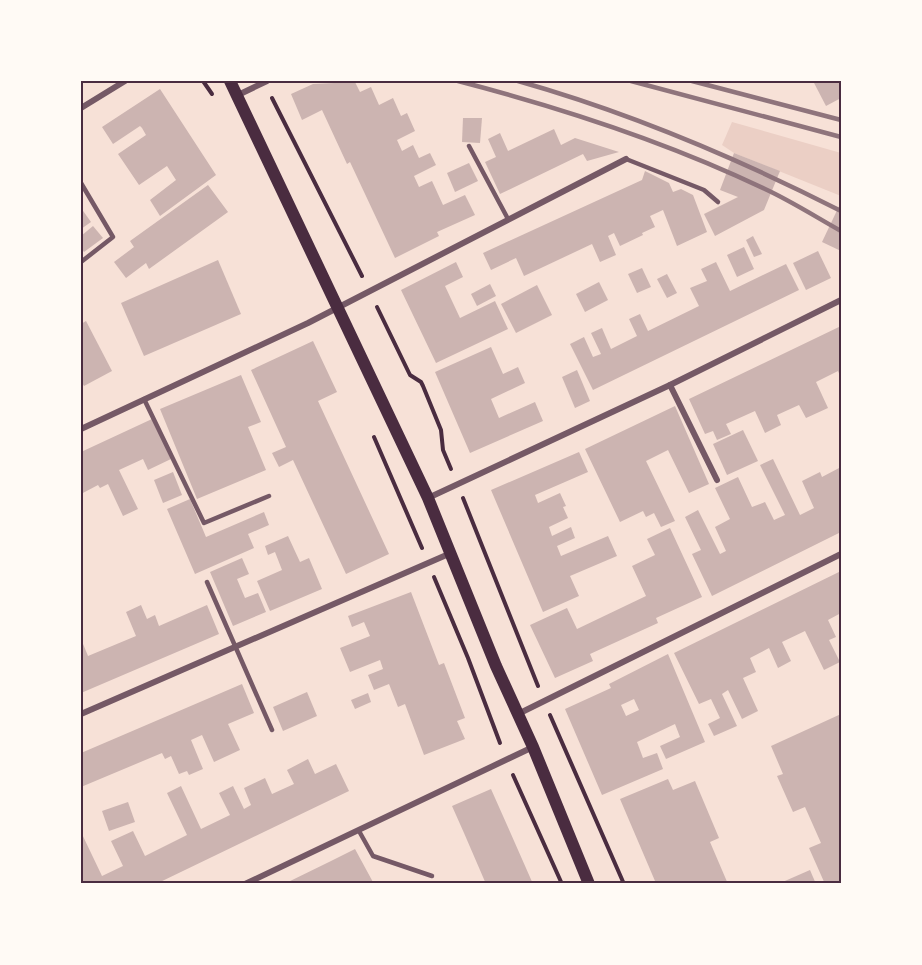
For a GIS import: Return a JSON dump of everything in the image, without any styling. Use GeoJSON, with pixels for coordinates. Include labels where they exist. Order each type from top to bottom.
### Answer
{"type":"FeatureCollection","features":[{"type":"Feature","properties":{"kind":"main road"},"geometry":{"type":"LineString","coordinates":[[230,81],[428,498],[496,666],[533,747],[590,884]]}},
{"type":"Feature","properties":{"kind":"street"},"geometry":{"type":"LineString","coordinates":[[81,108],[125,81]]}},
{"type":"Feature","properties":{"kind":"street"},"geometry":{"type":"LineString","coordinates":[[238,95],[267,81]]}},
{"type":"Feature","properties":{"kind":"street"},"geometry":{"type":"LineString","coordinates":[[81,429],[385,285],[626,159]]}},
{"type":"Feature","properties":{"kind":"street"},"geometry":{"type":"LineString","coordinates":[[428,498],[670,385],[841,300]]}},
{"type":"Feature","properties":{"kind":"street"},"geometry":{"type":"LineString","coordinates":[[670,385],[717,480]]}},
{"type":"Feature","properties":{"kind":"street"},"geometry":{"type":"LineString","coordinates":[[81,714],[451,553]]}},
{"type":"Feature","properties":{"kind":"street"},"geometry":{"type":"LineString","coordinates":[[518,714],[841,554]]}},
{"type":"Feature","properties":{"kind":"street"},"geometry":{"type":"LineString","coordinates":[[245,884],[533,747]]}},
{"type":"Feature","properties":{"kind":"lane"},"geometry":{"type":"LineString","coordinates":[[469,146],[508,219]]}},
{"type":"Feature","properties":{"kind":"lane"},"geometry":{"type":"LineString","coordinates":[[626,159],[704,190],[718,202]]}},
{"type":"Feature","properties":{"kind":"lane"},"geometry":{"type":"LineString","coordinates":[[81,183],[113,237],[81,262]]}},
{"type":"Feature","properties":{"kind":"lane"},"geometry":{"type":"LineString","coordinates":[[144,399],[204,523],[269,496]]}},
{"type":"Feature","properties":{"kind":"lane"},"geometry":{"type":"LineString","coordinates":[[207,582],[272,730]]}},
{"type":"Feature","properties":{"kind":"lane"},"geometry":{"type":"LineString","coordinates":[[359,831],[373,856],[432,876]]}},
{"type":"Feature","properties":{"kind":"path"},"geometry":{"type":"LineString","coordinates":[[203,81],[217,101]]}},
{"type":"Feature","properties":{"kind":"path"},"geometry":{"type":"LineString","coordinates":[[373,434],[468,657],[507,760],[562,884]]}},
{"type":"Feature","properties":{"kind":"shaded area"},"geometry":{"type":"Polygon","coordinates":[[[732,122],[841,153],[841,196],[734,153],[722,145],[732,122]]]}},
{"type":"Feature","properties":{"kind":"building"},"geometry":{"type":"Polygon","coordinates":[[[813,81],[841,81],[841,98],[826,106],[813,81]]]}},
{"type":"Feature","properties":{"kind":"building"},"geometry":{"type":"Polygon","coordinates":[[[355,82],[360,92],[371,87],[379,105],[393,98],[401,116],[407,113],[415,131],[397,140],[402,151],[413,145],[419,158],[430,153],[436,165],[414,176],[419,187],[432,181],[443,205],[465,195],[475,215],[437,232],[439,236],[395,258],[350,162],[347,164],[322,110],[302,120],[291,94],[313,84],[355,82]]]}},
{"type":"Feature","properties":{"kind":"building"},"geometry":{"type":"Polygon","coordinates":[[[160,89],[216,175],[160,216],[150,200],[176,180],[167,166],[139,185],[118,154],[146,135],[142,128],[140,126],[113,144],[102,127],[160,89]]]}},
{"type":"Feature","properties":{"kind":"building"},"geometry":{"type":"Polygon","coordinates":[[[463,118],[482,118],[480,143],[462,142],[463,118]]]}},
{"type":"Feature","properties":{"kind":"building"},"geometry":{"type":"Polygon","coordinates":[[[554,129],[561,145],[575,138],[619,152],[587,161],[583,154],[500,194],[485,162],[496,157],[488,139],[500,133],[508,151],[554,129]]]}},
{"type":"Feature","properties":{"kind":"building"},"geometry":{"type":"Polygon","coordinates":[[[734,153],[780,171],[764,210],[715,236],[704,214],[738,197],[720,190],[734,153]]]}},
{"type":"Feature","properties":{"kind":"building"},"geometry":{"type":"Polygon","coordinates":[[[469,163],[478,181],[455,192],[447,173],[469,163]]]}},
{"type":"Feature","properties":{"kind":"building"},"geometry":{"type":"Polygon","coordinates":[[[645,171],[669,183],[673,192],[681,189],[693,195],[707,232],[677,246],[663,210],[650,216],[655,227],[620,246],[614,233],[608,236],[616,255],[600,262],[592,244],[524,276],[516,258],[491,270],[483,253],[642,180],[645,171]]]}},
{"type":"Feature","properties":{"kind":"building"},"geometry":{"type":"Polygon","coordinates":[[[208,185],[228,212],[149,269],[146,263],[126,278],[114,262],[134,247],[130,241],[208,185]]]}},
{"type":"Feature","properties":{"kind":"building"},"geometry":{"type":"Polygon","coordinates":[[[841,202],[841,251],[822,242],[841,202]]]}},
{"type":"Feature","properties":{"kind":"building"},"geometry":{"type":"Polygon","coordinates":[[[81,208],[91,222],[81,229],[81,208]]]}},
{"type":"Feature","properties":{"kind":"building"},"geometry":{"type":"Polygon","coordinates":[[[93,226],[103,238],[84,252],[81,248],[81,236],[93,226]]]}},
{"type":"Feature","properties":{"kind":"building"},"geometry":{"type":"Polygon","coordinates":[[[753,236],[762,254],[754,257],[746,240],[753,236]]]}},
{"type":"Feature","properties":{"kind":"building"},"geometry":{"type":"Polygon","coordinates":[[[744,247],[754,269],[737,277],[727,255],[744,247]]]}},
{"type":"Feature","properties":{"kind":"building"},"geometry":{"type":"Polygon","coordinates":[[[818,251],[831,278],[806,290],[793,263],[818,251]]]}},
{"type":"Feature","properties":{"kind":"building"},"geometry":{"type":"Polygon","coordinates":[[[218,260],[241,314],[144,356],[121,303],[218,260]]]}},
{"type":"Feature","properties":{"kind":"building"},"geometry":{"type":"Polygon","coordinates":[[[456,262],[463,277],[445,286],[460,318],[495,301],[508,329],[436,363],[401,290],[456,262]]]}},
{"type":"Feature","properties":{"kind":"building"},"geometry":{"type":"Polygon","coordinates":[[[716,262],[730,291],[786,264],[799,290],[593,390],[570,344],[584,337],[593,357],[601,354],[591,333],[602,328],[611,349],[637,336],[629,319],[640,314],[648,331],[699,306],[690,288],[707,281],[701,269],[716,262]]]}},
{"type":"Feature","properties":{"kind":"building"},"geometry":{"type":"Polygon","coordinates":[[[642,268],[651,287],[637,293],[628,274],[642,268]]]}},
{"type":"Feature","properties":{"kind":"building"},"geometry":{"type":"Polygon","coordinates":[[[667,274],[677,293],[667,298],[657,279],[667,274]]]}},
{"type":"Feature","properties":{"kind":"building"},"geometry":{"type":"Polygon","coordinates":[[[599,282],[608,300],[585,312],[576,294],[599,282]]]}},
{"type":"Feature","properties":{"kind":"building"},"geometry":{"type":"Polygon","coordinates":[[[490,284],[496,296],[477,306],[471,294],[490,284]]]}},
{"type":"Feature","properties":{"kind":"building"},"geometry":{"type":"Polygon","coordinates":[[[537,285],[552,315],[516,333],[501,304],[537,285]]]}},
{"type":"Feature","properties":{"kind":"building"},"geometry":{"type":"Polygon","coordinates":[[[86,321],[112,371],[84,386],[81,381],[81,324],[86,321]]]}},
{"type":"Feature","properties":{"kind":"building"},"geometry":{"type":"Polygon","coordinates":[[[841,326],[841,378],[838,371],[816,382],[828,408],[806,418],[799,405],[777,415],[781,425],[765,433],[755,411],[726,424],[731,434],[717,440],[713,431],[705,434],[689,399],[841,326]]]}},
{"type":"Feature","properties":{"kind":"building"},"geometry":{"type":"Polygon","coordinates":[[[313,341],[337,392],[318,401],[389,554],[346,574],[293,460],[279,467],[272,453],[286,447],[251,370],[313,341]]]}},
{"type":"Feature","properties":{"kind":"building"},"geometry":{"type":"Polygon","coordinates":[[[491,347],[503,374],[518,367],[525,383],[491,399],[499,418],[535,402],[543,421],[470,453],[435,372],[491,347]]]}},
{"type":"Feature","properties":{"kind":"building"},"geometry":{"type":"Polygon","coordinates":[[[577,370],[590,401],[575,408],[562,377],[577,370]]]}},
{"type":"Feature","properties":{"kind":"building"},"geometry":{"type":"Polygon","coordinates":[[[241,375],[261,422],[248,427],[266,470],[197,499],[160,409],[241,375]]]}},
{"type":"Feature","properties":{"kind":"building"},"geometry":{"type":"Polygon","coordinates":[[[675,406],[709,484],[689,493],[668,450],[646,461],[675,521],[661,527],[654,513],[646,517],[643,511],[620,522],[585,449],[675,406]]]}},
{"type":"Feature","properties":{"kind":"building"},"geometry":{"type":"Polygon","coordinates":[[[152,419],[171,459],[148,470],[143,459],[119,470],[138,509],[123,516],[108,484],[100,488],[98,485],[81,494],[81,452],[152,419]]]}},
{"type":"Feature","properties":{"kind":"building"},"geometry":{"type":"Polygon","coordinates":[[[743,430],[758,461],[727,475],[713,444],[743,430]]]}},
{"type":"Feature","properties":{"kind":"building"},"geometry":{"type":"Polygon","coordinates":[[[579,452],[588,472],[535,495],[538,503],[560,493],[566,506],[563,507],[568,518],[549,527],[552,536],[571,527],[575,538],[557,546],[561,556],[608,536],[617,556],[570,576],[579,596],[543,612],[491,490],[579,452]]]}},
{"type":"Feature","properties":{"kind":"building"},"geometry":{"type":"Polygon","coordinates":[[[773,459],[800,515],[814,508],[802,481],[820,472],[822,477],[841,467],[841,532],[712,596],[692,554],[701,550],[685,517],[698,510],[720,554],[726,551],[715,527],[730,519],[715,488],[738,477],[752,507],[765,502],[774,520],[785,515],[760,465],[773,459]]]}},
{"type":"Feature","properties":{"kind":"building"},"geometry":{"type":"Polygon","coordinates":[[[173,472],[182,495],[163,503],[154,480],[173,472]]]}},
{"type":"Feature","properties":{"kind":"building"},"geometry":{"type":"Polygon","coordinates":[[[190,499],[206,537],[264,512],[269,525],[248,534],[254,548],[195,574],[167,509],[190,499]]]}},
{"type":"Feature","properties":{"kind":"building"},"geometry":{"type":"Polygon","coordinates":[[[670,528],[702,597],[656,618],[658,623],[590,654],[593,661],[555,678],[530,625],[567,608],[577,629],[646,596],[632,566],[655,555],[647,539],[670,528]]]}},
{"type":"Feature","properties":{"kind":"building"},"geometry":{"type":"Polygon","coordinates":[[[288,536],[300,562],[309,558],[322,589],[270,611],[257,581],[282,570],[275,552],[268,555],[265,546],[288,536]]]}},
{"type":"Feature","properties":{"kind":"building"},"geometry":{"type":"Polygon","coordinates":[[[242,558],[249,574],[237,579],[245,598],[258,593],[266,612],[233,626],[210,572],[242,558]]]}},
{"type":"Feature","properties":{"kind":"building"},"geometry":{"type":"Polygon","coordinates":[[[841,571],[841,613],[828,620],[836,637],[829,640],[840,662],[824,670],[805,631],[782,642],[791,661],[778,668],[769,648],[750,658],[756,672],[743,678],[758,711],[742,719],[728,690],[722,694],[737,726],[714,736],[708,724],[720,718],[711,699],[699,704],[674,653],[841,571]]]}},
{"type":"Feature","properties":{"kind":"building"},"geometry":{"type":"Polygon","coordinates":[[[411,592],[439,665],[444,663],[465,718],[457,721],[465,739],[424,755],[405,704],[398,707],[389,684],[374,690],[368,675],[383,669],[380,660],[350,672],[340,648],[370,636],[364,622],[352,627],[348,616],[411,592]]]}},
{"type":"Feature","properties":{"kind":"building"},"geometry":{"type":"Polygon","coordinates":[[[141,605],[147,619],[155,615],[159,626],[207,605],[219,634],[81,693],[81,639],[88,656],[136,636],[126,612],[141,605]]]}},
{"type":"Feature","properties":{"kind":"building"},"geometry":{"type":"Polygon","coordinates":[[[668,654],[705,742],[666,759],[660,746],[680,737],[675,724],[637,742],[643,758],[657,753],[663,769],[602,795],[565,709],[611,688],[609,684],[668,654]],[[634,699],[621,705],[626,716],[639,710],[634,699]]]}},
{"type":"Feature","properties":{"kind":"building"},"geometry":{"type":"Polygon","coordinates":[[[242,684],[254,713],[228,724],[240,750],[214,762],[202,735],[191,740],[203,769],[189,775],[187,771],[179,774],[171,756],[165,759],[162,753],[81,787],[81,753],[242,684]]]}},
{"type":"Feature","properties":{"kind":"building"},"geometry":{"type":"Polygon","coordinates":[[[307,692],[317,716],[283,731],[273,707],[307,692]]]}},
{"type":"Feature","properties":{"kind":"building"},"geometry":{"type":"Polygon","coordinates":[[[368,693],[371,702],[355,709],[351,700],[368,693]]]}},
{"type":"Feature","properties":{"kind":"building"},"geometry":{"type":"Polygon","coordinates":[[[841,714],[841,884],[825,884],[809,848],[821,843],[805,807],[793,812],[777,776],[783,774],[771,746],[841,714]]]}},
{"type":"Feature","properties":{"kind":"building"},"geometry":{"type":"Polygon","coordinates":[[[308,759],[315,774],[336,764],[349,791],[156,884],[81,884],[81,832],[102,876],[123,866],[111,841],[133,831],[145,856],[187,835],[167,793],[181,786],[201,829],[230,815],[219,793],[233,786],[244,809],[251,805],[244,788],[265,778],[272,794],[294,784],[287,770],[308,759]]]}},
{"type":"Feature","properties":{"kind":"building"},"geometry":{"type":"Polygon","coordinates":[[[668,779],[673,790],[695,781],[719,838],[710,842],[728,884],[647,884],[655,881],[620,799],[668,779]]]}},
{"type":"Feature","properties":{"kind":"building"},"geometry":{"type":"Polygon","coordinates":[[[491,789],[533,884],[486,884],[452,806],[491,789]]]}},
{"type":"Feature","properties":{"kind":"building"},"geometry":{"type":"Polygon","coordinates":[[[128,802],[135,822],[109,831],[102,811],[128,802]]]}},
{"type":"Feature","properties":{"kind":"building"},"geometry":{"type":"Polygon","coordinates":[[[355,849],[374,884],[284,884],[329,862],[355,849]]]}},
{"type":"Feature","properties":{"kind":"building"},"geometry":{"type":"Polygon","coordinates":[[[810,870],[816,884],[778,884],[810,870]]]}},
{"type":"Feature","properties":{"kind":"railway"},"geometry":{"type":"LineString","coordinates":[[458,81],[575,115],[652,141],[775,194],[841,231]]}},
{"type":"Feature","properties":{"kind":"railway"},"geometry":{"type":"LineString","coordinates":[[518,81],[602,107],[683,138],[841,211]]}},
{"type":"Feature","properties":{"kind":"railway"},"geometry":{"type":"LineString","coordinates":[[631,81],[841,137]]}},
{"type":"Feature","properties":{"kind":"railway"},"geometry":{"type":"LineString","coordinates":[[692,81],[841,120]]}}]}
